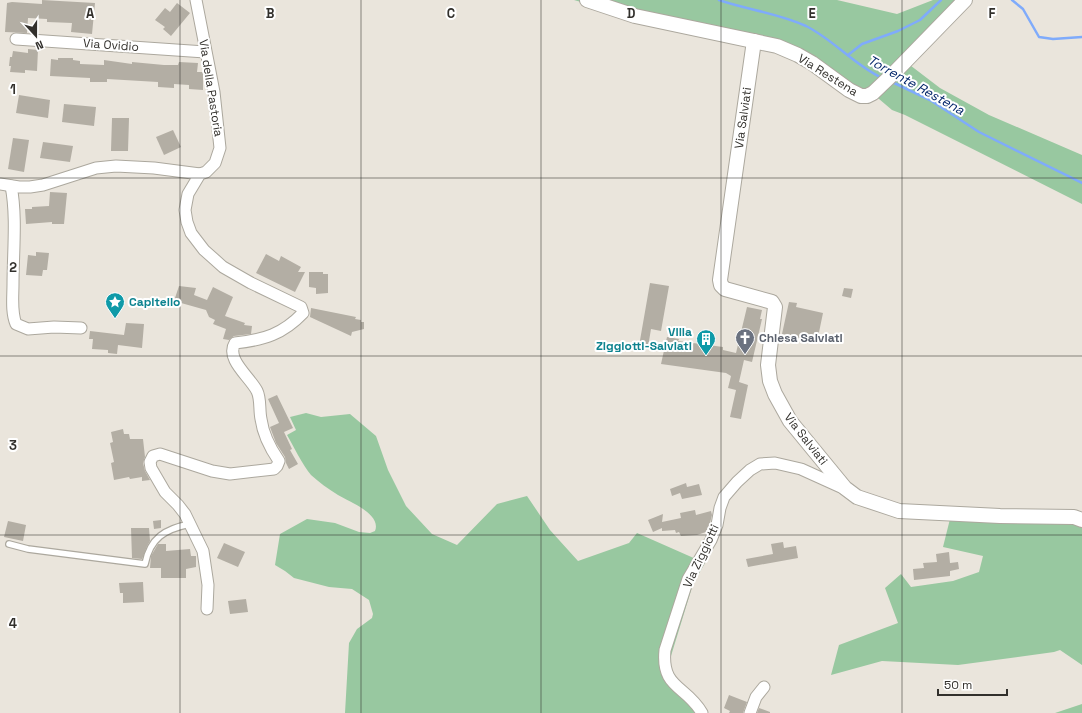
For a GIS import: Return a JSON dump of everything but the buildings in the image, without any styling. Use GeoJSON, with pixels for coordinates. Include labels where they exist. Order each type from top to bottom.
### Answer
{"type":"FeatureCollection","features":[{"type":"Feature","properties":{"kind":"street","name":"Via della Pastoria"},"geometry":{"type":"LineString","coordinates":[[190,524],[178,505],[165,492],[154,473],[150,462],[153,456],[160,454],[212,471],[230,474],[274,469],[279,461],[272,451],[263,430],[260,417],[259,397],[256,390],[234,359],[232,353],[233,347],[235,343],[260,340],[272,336],[295,321],[303,313],[301,307],[230,272],[210,257],[197,242],[187,222],[185,210],[188,194],[200,174],[206,172],[215,163],[220,148],[214,92],[196,0]]}},
{"type":"Feature","properties":{"kind":"street","name":"Via Restena"},"geometry":{"type":"LineString","coordinates":[[587,0],[635,16],[777,46],[812,63],[849,90],[861,96],[867,96],[873,93],[965,0]]}},
{"type":"Feature","properties":{"kind":"street","name":"Via Ovidio"},"geometry":{"type":"LineString","coordinates":[[16,39],[205,52]]}},
{"type":"Feature","properties":{"kind":"street","name":"Via Salviati"},"geometry":{"type":"LineString","coordinates":[[754,41],[720,280],[721,285],[725,289],[772,302],[775,306],[768,365],[770,381],[775,394],[790,421],[845,488],[857,497],[899,511],[1000,516],[1074,517],[1082,520]]}},
{"type":"Feature","properties":{"kind":"street"},"geometry":{"type":"LineString","coordinates":[[80,328],[54,327],[28,329],[16,324],[13,317],[14,209],[6,185],[30,187],[43,185],[96,168],[116,166],[154,168],[200,174]]}},
{"type":"Feature","properties":{"kind":"street","name":"Via Ziggiotti"},"geometry":{"type":"LineString","coordinates":[[702,713],[697,704],[674,684],[669,677],[665,668],[664,659],[668,641],[688,579],[711,540],[717,525],[720,508],[724,497],[750,470],[760,464],[775,463],[801,469],[845,488]]}},
{"type":"Feature","properties":{"kind":"street"},"geometry":{"type":"LineString","coordinates":[[190,524],[203,551],[208,585],[207,609]]}},
{"type":"Feature","properties":{"kind":"street"},"geometry":{"type":"LineString","coordinates":[[750,713],[756,697],[764,687]]}},
{"type":"Feature","properties":{"kind":"lane"},"geometry":{"type":"LineString","coordinates":[[10,544],[28,549],[145,564],[147,554],[156,538],[172,529],[190,524]]}},
{"type":"Feature","properties":{"kind":"green space"},"geometry":{"type":"Polygon","coordinates":[[[574,0],[837,0],[897,14],[933,0],[966,0],[902,59],[940,88],[989,115],[1082,155],[1082,204],[905,115],[892,110],[872,93],[860,96],[787,50],[626,15],[574,0]]]}},
{"type":"Feature","properties":{"kind":"green space"},"geometry":{"type":"Polygon","coordinates":[[[306,413],[321,417],[350,414],[376,436],[388,470],[406,506],[432,534],[457,545],[497,504],[527,496],[550,530],[578,561],[629,543],[637,533],[705,563],[693,584],[667,669],[695,713],[345,713],[349,643],[357,629],[372,618],[373,614],[369,600],[352,589],[329,587],[294,578],[275,565],[280,534],[307,519],[335,523],[359,532],[370,533],[375,531],[376,525],[374,519],[363,509],[324,485],[311,475],[305,466],[287,435],[296,430],[290,417],[306,413]]]}},
{"type":"Feature","properties":{"kind":"green space"},"geometry":{"type":"Polygon","coordinates":[[[951,515],[1082,517],[1082,665],[1060,650],[958,665],[882,661],[831,675],[839,645],[898,623],[885,588],[901,574],[911,587],[953,581],[979,572],[983,556],[943,547],[951,515]]]}},
{"type":"Feature","properties":{"kind":"green space"},"geometry":{"type":"Polygon","coordinates":[[[1082,704],[1082,713],[1055,713],[1082,704]]]}},
{"type":"Feature","properties":{"kind":"waterway","name":"Torrente Restena"},"geometry":{"type":"LineString","coordinates":[[719,0],[785,18],[806,26],[826,38],[872,73],[882,78]]}},
{"type":"Feature","properties":{"kind":"waterway"},"geometry":{"type":"LineString","coordinates":[[848,55],[862,44],[898,31],[920,20],[941,0]]}},
{"type":"Feature","properties":{"kind":"waterway"},"geometry":{"type":"LineString","coordinates":[[1012,0],[1023,9],[1039,37],[1053,39],[1082,37]]}},
{"type":"Feature","properties":{"kind":"waterway","name":"Torrente Restena"},"geometry":{"type":"LineString","coordinates":[[892,82],[930,100],[979,132],[1082,183]]}},
{"type":"Feature","properties":{"kind":"place","name":"Capitello"},"geometry":{"type":"Point","coordinates":[115,319]}},
{"type":"Feature","properties":{"kind":"place","name":"Chiesa Salviati"},"geometry":{"type":"Point","coordinates":[745,355]}},
{"type":"Feature","properties":{"kind":"place","name":"Villa Ziggiotti-Salviati"},"geometry":{"type":"Point","coordinates":[706,356]}}]}
